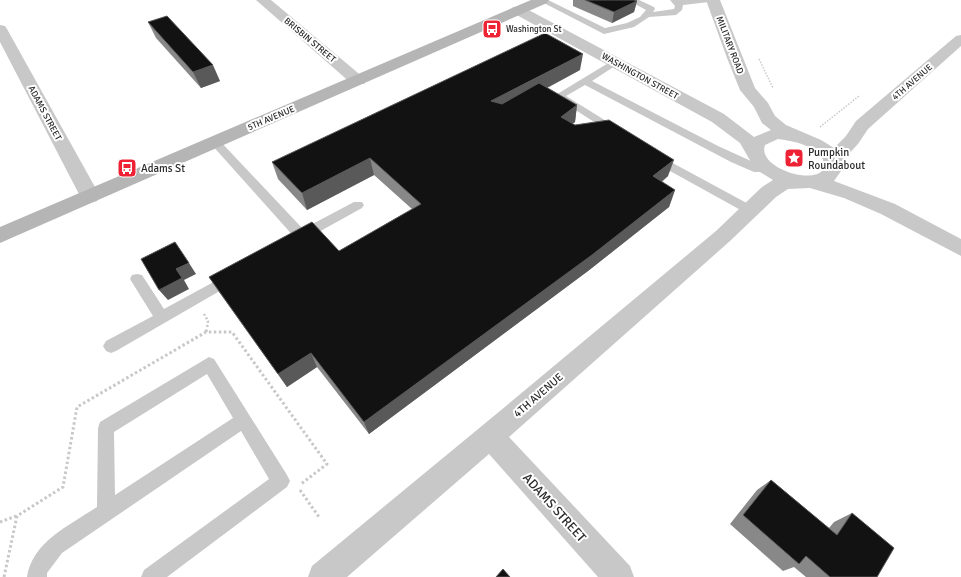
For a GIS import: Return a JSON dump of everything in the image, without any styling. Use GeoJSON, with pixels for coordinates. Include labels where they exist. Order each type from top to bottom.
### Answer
{"type":"FeatureCollection","features":[{"type":"Feature","properties":{"kind":"main road","name":"5TH AVENUE"},"geometry":{"type":"LineString","coordinates":[[0,235],[542,0]]}},
{"type":"Feature","properties":{"kind":"street","name":"BRISBIN STREET"},"geometry":{"type":"LineString","coordinates":[[263,0],[358,80]]}},
{"type":"Feature","properties":{"kind":"street","name":"MILITARY ROAD"},"geometry":{"type":"LineString","coordinates":[[713,0],[734,58],[748,90],[762,106],[768,119],[780,129],[807,136]]}},
{"type":"Feature","properties":{"kind":"street","name":"WASHINGTON STREET"},"geometry":{"type":"LineString","coordinates":[[518,10],[718,118],[746,139],[758,154]]}},
{"type":"Feature","properties":{"kind":"street","name":"ADAMS STREET"},"geometry":{"type":"LineString","coordinates":[[0,29],[90,196]]}},
{"type":"Feature","properties":{"kind":"street","name":"4TH AVENUE"},"geometry":{"type":"LineString","coordinates":[[832,163],[852,140],[862,125],[961,40]]}},
{"type":"Feature","properties":{"kind":"street","name":"MILITARY ROAD"},"geometry":{"type":"LineString","coordinates":[[748,90],[744,98],[758,125],[758,154]]}},
{"type":"Feature","properties":{"kind":"street","name":"4TH AVENUE"},"geometry":{"type":"LineString","coordinates":[[807,136],[829,137],[862,125]]}},
{"type":"Feature","properties":{"kind":"street"},"geometry":{"type":"LineString","coordinates":[[750,210],[758,154],[768,136],[778,134],[807,136],[824,150],[832,163],[849,181],[902,216]]}},
{"type":"Feature","properties":{"kind":"street"},"geometry":{"type":"LineString","coordinates":[[758,154],[766,169],[778,175],[849,192],[902,216],[961,248]]}},
{"type":"Feature","properties":{"kind":"street"},"geometry":{"type":"LineString","coordinates":[[804,182],[826,178],[832,173],[832,163]]}},
{"type":"Feature","properties":{"kind":"street","name":"4TH AVENUE"},"geometry":{"type":"LineString","coordinates":[[323,577],[723,236],[769,192],[783,183],[804,182]]}},
{"type":"Feature","properties":{"kind":"street","name":"ADAMS STREET"},"geometry":{"type":"LineString","coordinates":[[490,436],[619,577]]}},
{"type":"Feature","properties":{"kind":"lane"},"geometry":{"type":"LineString","coordinates":[[542,0],[604,31],[610,31],[643,19],[648,15],[650,9],[632,0]]}},
{"type":"Feature","properties":{"kind":"lane"},"geometry":{"type":"LineString","coordinates":[[675,2],[709,0]]}},
{"type":"Feature","properties":{"kind":"lane"},"geometry":{"type":"LineString","coordinates":[[648,15],[673,13],[678,10],[679,6],[675,2]]}},
{"type":"Feature","properties":{"kind":"lane"},"geometry":{"type":"LineString","coordinates":[[615,62],[559,96],[623,137]]}},
{"type":"Feature","properties":{"kind":"lane"},"geometry":{"type":"LineString","coordinates":[[585,81],[616,94],[706,146],[738,162],[758,154]]}},
{"type":"Feature","properties":{"kind":"lane"},"geometry":{"type":"LineString","coordinates":[[215,142],[301,236]]}},
{"type":"Feature","properties":{"kind":"lane"},"geometry":{"type":"LineString","coordinates":[[649,153],[750,210]]}},
{"type":"Feature","properties":{"kind":"lane"},"geometry":{"type":"LineString","coordinates":[[288,244],[358,205]]}},
{"type":"Feature","properties":{"kind":"lane"},"geometry":{"type":"LineString","coordinates":[[111,346],[241,272]]}},
{"type":"Feature","properties":{"kind":"lane"},"geometry":{"type":"LineString","coordinates":[[137,279],[162,318]]}},
{"type":"Feature","properties":{"kind":"lane"},"geometry":{"type":"LineString","coordinates":[[106,512],[106,428],[209,364],[281,481],[151,577]]}},
{"type":"Feature","properties":{"kind":"lane"},"geometry":{"type":"LineString","coordinates":[[37,577],[38,570],[55,546],[244,420]]}},
{"type":"Feature","properties":{"kind":"path"},"geometry":{"type":"LineString","coordinates":[[756,54],[776,92]]}},
{"type":"Feature","properties":{"kind":"path"},"geometry":{"type":"LineString","coordinates":[[807,136],[859,96]]}},
{"type":"Feature","properties":{"kind":"path"},"geometry":{"type":"LineString","coordinates":[[0,522],[17,516],[63,487],[77,407],[206,332],[232,332],[327,464],[298,487],[319,517]]}},
{"type":"Feature","properties":{"kind":"path"},"geometry":{"type":"LineString","coordinates":[[4,577],[17,516]]}},
{"type":"Feature","properties":{"kind":"building"},"geometry":{"type":"Polygon","coordinates":[[[585,0],[634,0],[637,1],[614,12],[585,0]]]}},
{"type":"Feature","properties":{"kind":"building"},"geometry":{"type":"Polygon","coordinates":[[[167,16],[213,65],[193,72],[148,22],[167,16]]]}},
{"type":"Feature","properties":{"kind":"building"},"geometry":{"type":"Polygon","coordinates":[[[545,33],[583,54],[491,101],[502,104],[539,83],[577,105],[561,117],[575,125],[609,120],[674,160],[653,176],[675,190],[592,255],[364,422],[311,353],[278,374],[209,277],[312,222],[339,251],[421,204],[370,158],[302,193],[272,162],[545,33]]]}},
{"type":"Feature","properties":{"kind":"building"},"geometry":{"type":"Polygon","coordinates":[[[175,242],[189,263],[176,269],[182,278],[159,290],[141,259],[175,242]]]}},
{"type":"Feature","properties":{"kind":"building"},"geometry":{"type":"Polygon","coordinates":[[[771,480],[837,535],[852,513],[894,548],[877,577],[830,577],[806,556],[799,564],[743,515],[771,480]]]}},
{"type":"Feature","properties":{"kind":"building"},"geometry":{"type":"Polygon","coordinates":[[[503,569],[510,577],[496,577],[503,569]]]}},
{"type":"Feature","properties":{"kind":"place","name":"Washington St"},"geometry":{"type":"Point","coordinates":[492,29]}},
{"type":"Feature","properties":{"kind":"place","name":"Pumpkin Roundabout"},"geometry":{"type":"Point","coordinates":[794,158]}},
{"type":"Feature","properties":{"kind":"place","name":"Adams St"},"geometry":{"type":"Point","coordinates":[127,168]}}]}
